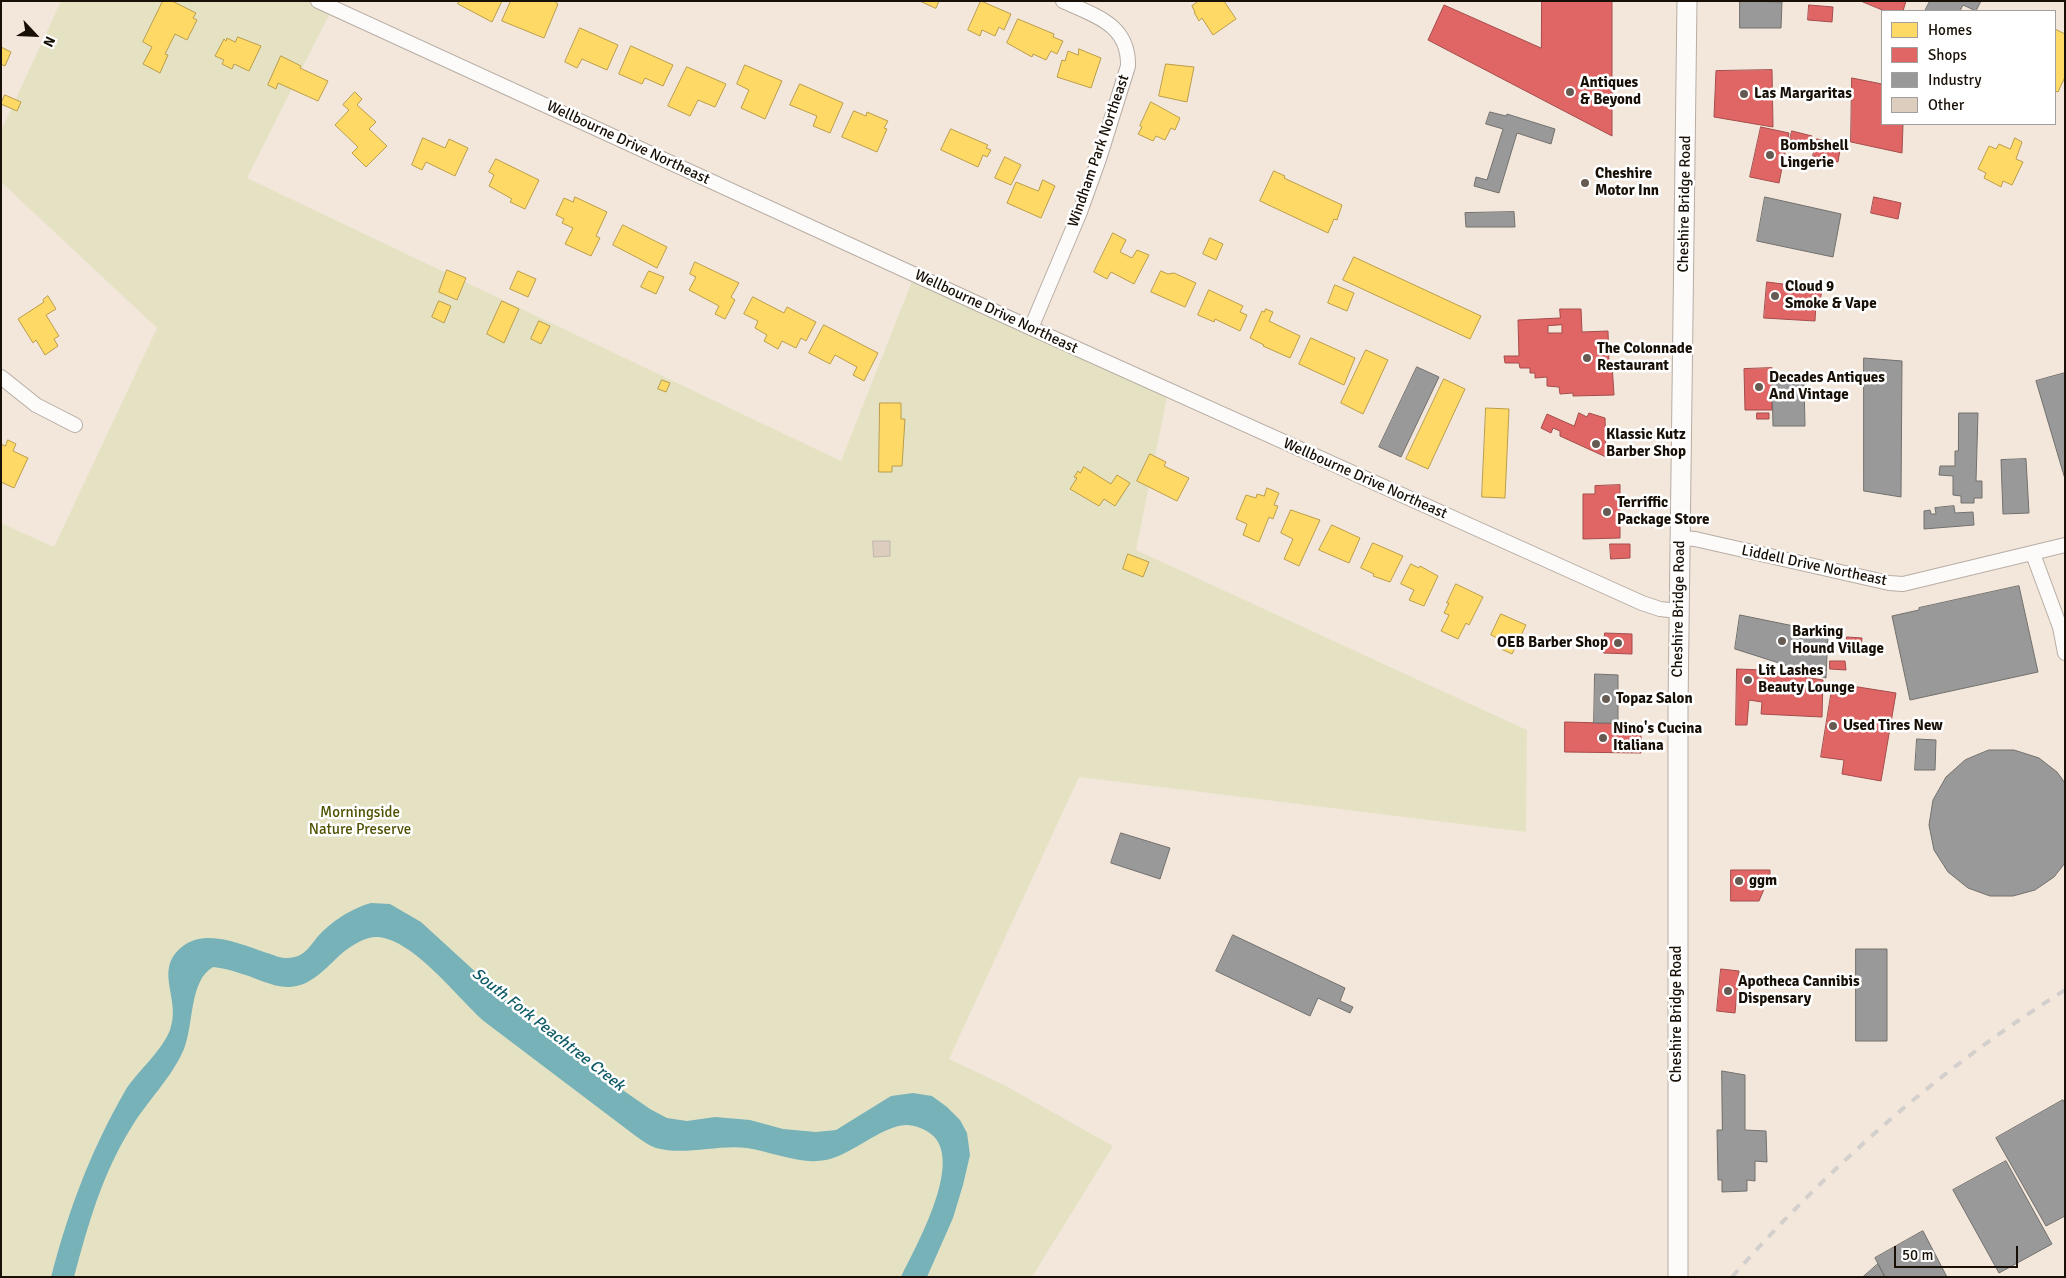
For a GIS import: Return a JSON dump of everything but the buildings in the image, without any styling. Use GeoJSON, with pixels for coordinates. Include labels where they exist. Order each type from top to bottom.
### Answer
{"type":"FeatureCollection","features":[{"type":"Feature","properties":{"kind":"main road","name":"Cheshire Bridge Road"},"geometry":{"type":"LineString","coordinates":[[1678,1277],[1678,611],[1687,1]]}},
{"type":"Feature","properties":{"kind":"street","name":"Wellbourne Drive Northeast"},"geometry":{"type":"LineString","coordinates":[[318,1],[1031,328],[1642,603],[1660,609],[1678,611]]}},
{"type":"Feature","properties":{"kind":"street","name":"Windham Park Northeast"},"geometry":{"type":"LineString","coordinates":[[1031,328],[1080,212],[1099,160],[1128,66],[1128,54],[1123,39],[1115,28],[1105,21],[1063,1]]}},
{"type":"Feature","properties":{"kind":"street"},"geometry":{"type":"LineString","coordinates":[[1,377],[36,405],[75,425]]}},
{"type":"Feature","properties":{"kind":"street","name":"Liddell Drive Northeast"},"geometry":{"type":"LineString","coordinates":[[1680,538],[1695,539],[1889,583],[1903,584],[2065,545]]}},
{"type":"Feature","properties":{"kind":"street"},"geometry":{"type":"LineString","coordinates":[[2032,554],[2060,626],[2065,654]]}},
{"type":"Feature","properties":{"kind":"green space","name":"Morningside Nature Preserve"},"geometry":{"type":"Polygon","coordinates":[[[61,1],[325,1],[334,5],[247,178],[841,461],[914,276],[1168,392],[1136,550],[1527,730],[1526,832],[1079,777],[949,1059],[1004,1085],[1113,1146],[1032,1277],[1,1277],[1,523],[54,547],[157,328],[1,182],[1,131],[61,1]]]}},
{"type":"Feature","properties":{"kind":"water"},"geometry":{"type":"Polygon","coordinates":[[[371,903],[390,904],[421,922],[516,1009],[601,1075],[650,1109],[667,1118],[687,1121],[715,1117],[750,1120],[783,1129],[816,1132],[836,1130],[891,1096],[913,1093],[932,1096],[960,1120],[967,1133],[970,1155],[953,1218],[927,1277],[901,1277],[926,1225],[940,1182],[943,1163],[940,1146],[929,1132],[913,1126],[896,1127],[877,1135],[846,1153],[826,1160],[816,1161],[806,1161],[736,1147],[679,1151],[656,1148],[637,1137],[485,1022],[435,972],[406,948],[391,940],[372,937],[352,946],[318,976],[298,986],[277,986],[216,967],[213,967],[205,974],[196,993],[184,1049],[166,1080],[131,1128],[112,1163],[97,1200],[74,1277],[51,1277],[73,1204],[101,1136],[125,1091],[161,1047],[170,1030],[173,1007],[168,975],[174,955],[183,946],[192,941],[214,938],[280,957],[292,958],[303,953],[323,931],[340,918],[371,903]]]}},
{"type":"Feature","properties":{"kind":"railway"},"geometry":{"type":"LineString","coordinates":[[1732,1277],[1808,1196],[1888,1122],[1930,1086],[1974,1053],[2019,1020],[2065,990]]}},
{"type":"Feature","properties":{"kind":"place","name":"Antiques & Beyond"},"geometry":{"type":"Point","coordinates":[1570,92]}},
{"type":"Feature","properties":{"kind":"place","name":"Las Margaritas"},"geometry":{"type":"Point","coordinates":[1744,94]}},
{"type":"Feature","properties":{"kind":"place","name":"Bombshell Lingerie"},"geometry":{"type":"Point","coordinates":[1770,155]}},
{"type":"Feature","properties":{"kind":"place","name":"Cheshire Motor Inn"},"geometry":{"type":"Point","coordinates":[1585,183]}},
{"type":"Feature","properties":{"kind":"place","name":"Cloud 9 Smoke & Vape"},"geometry":{"type":"Point","coordinates":[1775,296]}},
{"type":"Feature","properties":{"kind":"place","name":"The Colonnade Restaurant"},"geometry":{"type":"Point","coordinates":[1587,358]}},
{"type":"Feature","properties":{"kind":"place","name":"Decades Antiques And Vintage"},"geometry":{"type":"Point","coordinates":[1759,387]}},
{"type":"Feature","properties":{"kind":"place","name":"Klassic Kutz Barber Shop"},"geometry":{"type":"Point","coordinates":[1596,444]}},
{"type":"Feature","properties":{"kind":"place","name":"Terriffic Package Store"},"geometry":{"type":"Point","coordinates":[1607,512]}},
{"type":"Feature","properties":{"kind":"place","name":"Barking Hound Village"},"geometry":{"type":"Point","coordinates":[1782,641]}},
{"type":"Feature","properties":{"kind":"place","name":"OEB Barber Shop"},"geometry":{"type":"Point","coordinates":[1618,643]}},
{"type":"Feature","properties":{"kind":"place","name":"Lit Lashes Beauty Lounge"},"geometry":{"type":"Point","coordinates":[1748,680]}},
{"type":"Feature","properties":{"kind":"place","name":"Topaz Salon"},"geometry":{"type":"Point","coordinates":[1606,699]}},
{"type":"Feature","properties":{"kind":"place","name":"Used Tires New"},"geometry":{"type":"Point","coordinates":[1833,726]}},
{"type":"Feature","properties":{"kind":"place","name":"Nino's Cucina Italiana"},"geometry":{"type":"Point","coordinates":[1603,738]}},
{"type":"Feature","properties":{"kind":"place","name":"ggm"},"geometry":{"type":"Point","coordinates":[1739,881]}},
{"type":"Feature","properties":{"kind":"place","name":"Apotheca Cannibis Dispensary"},"geometry":{"type":"Point","coordinates":[1728,991]}},
{"type":"Feature","properties":{"kind":"water label","name":"South Fork Peachtree Creek"},"geometry":{"type":"Point","coordinates":[548,1030]}}]}
